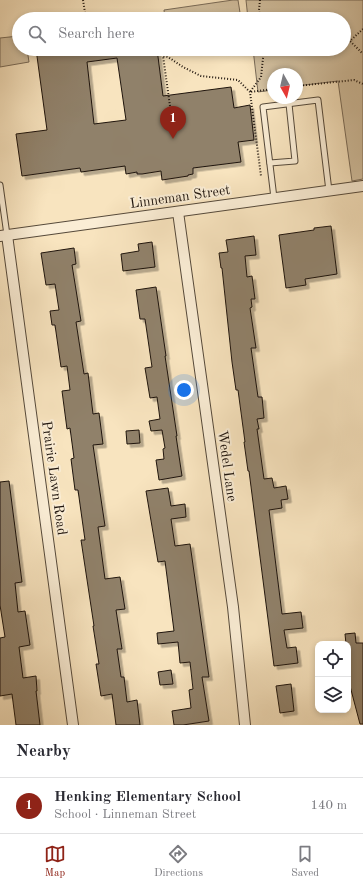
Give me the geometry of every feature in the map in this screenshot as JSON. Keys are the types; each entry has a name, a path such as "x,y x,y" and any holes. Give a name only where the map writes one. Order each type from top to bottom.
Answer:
{"street":[{"name":"Linneman Street","path":"4,236 363,186"},
{"name":"Wedel Lane","path":"178,212 232,607 245,725"},
{"name":"Prairie Lawn Road","path":"4,236 73,725"}],"lane":[{"path":"303,102 318,100 329,191"},
{"path":"270,163 294,161 289,104 263,107 274,199"},
{"path":"0,185 4,236"}],"path":[{"path":"83,0 85,12"},
{"path":"259,12 260,0"},
{"path":"351,40 363,29"},
{"path":"351,42 363,54"},
{"path":"170,106 163,56 168,57 201,76 238,80 250,92 261,176"},
{"path":"250,92 262,77 264,56"},
{"path":"303,85 354,80 363,84"},
{"path":"250,92 267,90"}],"shaded area":[{"path":"238,0 240,12 164,12 164,10"},
{"path":"246,0 363,0 363,179 352,181 338,81 303,85 303,68 267,68 267,91 258,92 254,56 351,56 351,12 247,12"},
{"path":"12,37 12,56 28,56 29,62 0,67 0,38"}],"building":[{"path":"37,56 158,56 163,96 231,87 234,108 250,105 254,140 238,142 241,162 193,168 193,174 188,176 162,180 161,171 142,174 137,174 137,172 126,174 125,166 81,172 80,168 22,176 16,134 47,130","holes":["117,58 126,120 94,124 87,62"]},
{"path":"331,226 337,274 305,279 306,285 286,288 279,235"},
{"path":"254,236 256,255 245,256 247,277 252,276 255,299 251,299 252,307 250,308 256,348 251,348 258,397 262,397 264,418 257,419 259,429 257,429 264,479 272,478 274,488 286,486 288,499 281,500 282,508 269,510 282,614 301,612 303,628 284,630 287,648 296,647 298,663 274,666 238,390 236,390 232,362 222,268 219,253 228,252 226,240"},
{"path":"152,242 155,267 123,271 121,254 139,251 138,244"},
{"path":"74,248 76,264 72,265 81,321 76,322 84,374 88,373 93,414 99,413 103,444 93,445 105,526 98,527 105,579 120,577 125,609 116,610 122,649 117,649 121,677 124,677 127,702 137,700 140,725 116,725 112,694 101,696 96,664 99,664 81,540 85,540 78,490 75,490 71,459 74,458 70,428 67,429 62,391 70,390 67,366 61,367 55,325 52,325 50,311 59,310 55,284 46,285 41,253"},
{"path":"156,287 182,476 159,480 156,460 164,459 163,449 165,448 162,430 151,431 149,421 160,419 157,397 150,398 145,368 152,367 145,319 140,319 136,290"},
{"path":"139,430 140,443 127,444 126,431"},
{"path":"9,481 22,582 15,583 18,612 25,611 30,645 19,647 23,678 36,676 36,691 40,725 16,725 12,694 0,696 0,638 5,637 0,605 0,482"},
{"path":"168,488 171,506 185,504 186,517 171,519 175,546 190,544 209,677 202,677 209,721 183,725 174,725 172,711 191,708 189,690 193,689 190,662 180,663 178,642 158,644 157,633 174,631 165,561 158,562 146,491"},
{"path":"355,633 356,643 363,643 363,724 360,724 351,690 351,641 346,641 345,634"},
{"path":"171,670 173,684 160,685 158,672"},
{"path":"291,684 294,711 280,713 276,686"}],"place":[{"name":"Henking Elementary School","path":"173,139"}]}
